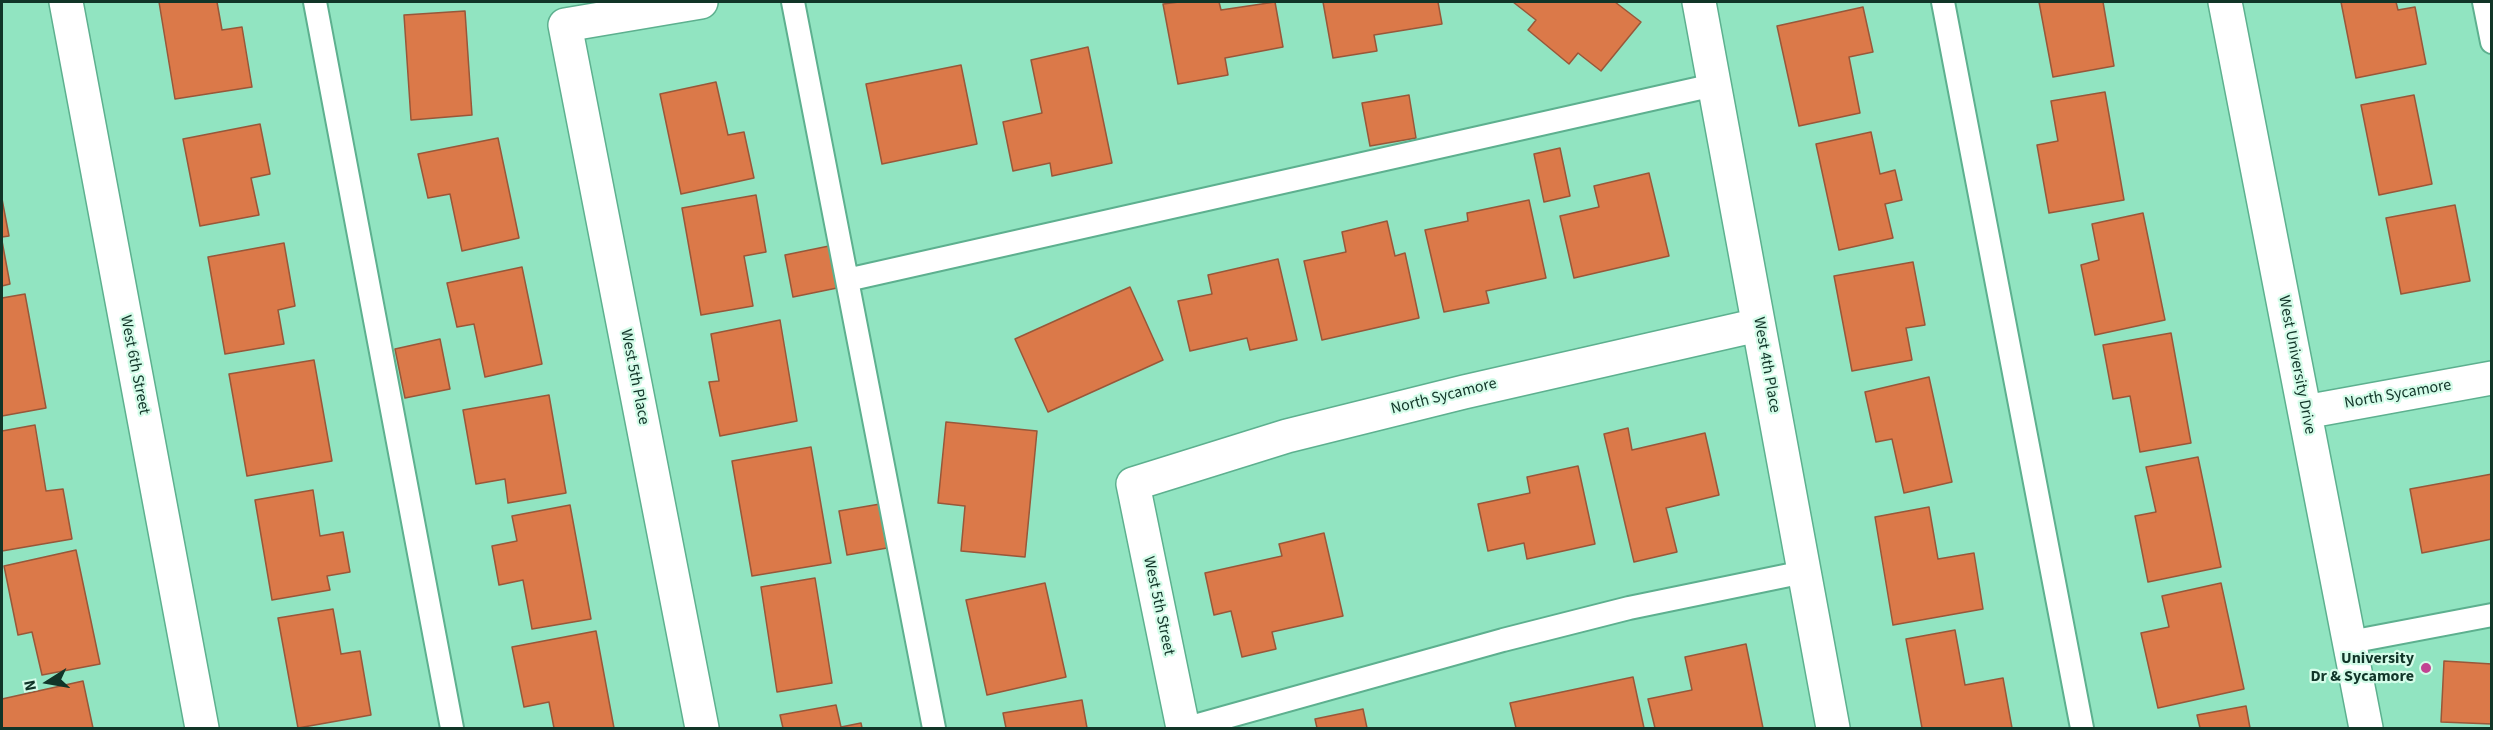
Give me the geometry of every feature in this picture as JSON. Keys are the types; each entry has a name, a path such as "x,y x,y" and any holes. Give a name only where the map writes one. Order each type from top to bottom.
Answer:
{"street":[{"name":"West 6th Street","path":"66,2 202,729"},
{"name":"West 5th Place","path":"701,2 565,25 702,729"},
{"name":"West 4th Place","path":"1699,2 1833,729"},
{"name":"West University Drive","path":"2225,2 2366,729"},
{"name":"North Sycamore","path":"1133,484 1287,435 1758,324"},
{"name":"North Sycamore","path":"2305,412 2492,378"},
{"name":"West 5th Street","path":"1133,484 1185,729"}],"lane":[{"path":"315,2 452,729"},
{"path":"793,2 934,729"},
{"path":"1943,2 2082,729"},
{"path":"2484,2 2492,42"},
{"path":"847,280 1714,85"},
{"path":"1185,729 1503,640 1629,608 1804,572"},
{"path":"2350,642 2492,615"}],"building":[{"path":"159,2 217,2 222,30 242,27 252,87 175,99"},
{"path":"1219,2 1221,10 1275,2 1283,47 1225,58 1228,75 1178,84 1163,4"},
{"path":"1323,2 1438,2 1442,24 1374,35 1377,51 1333,58"},
{"path":"1513,2 1615,2 1641,22 1601,71 1578,53 1569,64 1528,30 1536,20"},
{"path":"2039,2 2103,2 2114,66 2053,77"},
{"path":"2341,2 2396,2 2398,10 2415,7 2426,64 2356,78"},
{"path":"1863,7 1873,52 1849,57 1860,113 1799,126 1777,26"},
{"path":"465,11 472,115 411,120 404,15"},
{"path":"1088,47 1112,163 1052,176 1050,163 1013,171 1003,122 1042,113 1031,60"},
{"path":"961,65 977,144 882,164 866,84"},
{"path":"716,82 728,135 744,132 754,178 681,194 660,94"},
{"path":"2105,92 2124,200 2049,213 2037,145 2058,141 2051,101"},
{"path":"1409,95 1416,138 1370,146 1362,103"},
{"path":"2414,95 2432,184 2379,195 2361,105"},
{"path":"260,124 270,174 251,178 259,215 200,226 183,139"},
{"path":"1871,132 1880,174 1895,170 1902,200 1885,204 1893,238 1839,250 1816,144"},
{"path":"498,138 519,238 462,251 450,194 428,198 418,154"},
{"path":"1560,148 1570,196 1544,202 1534,154"},
{"path":"1649,173 1669,256 1574,278 1560,216 1599,207 1594,186"},
{"path":"756,195 766,252 744,256 753,306 701,315 682,208"},
{"path":"2,199 9,236 2,237"},
{"path":"1529,200 1546,278 1486,291 1489,303 1444,312 1425,230 1468,221 1467,213"},
{"path":"2455,205 2470,281 2401,294 2386,218"},
{"path":"2143,213 2165,320 2095,335 2081,265 2099,260 2092,224"},
{"path":"1387,221 1395,256 1405,253 1419,318 1322,340 1304,261 1346,252 1342,232"},
{"path":"2,241 10,284 2,286"},
{"path":"284,243 295,306 278,310 284,344 225,354 208,257"},
{"path":"829,246 837,288 793,297 785,255"},
{"path":"1278,259 1297,340 1250,350 1247,338 1190,351 1178,301 1212,294 1208,275"},
{"path":"1913,262 1925,325 1906,328 1912,360 1852,371 1834,276"},
{"path":"522,267 542,364 485,377 474,324 457,327 447,283"},
{"path":"1130,287 1163,360 1048,412 1015,339"},
{"path":"25,294 46,408 2,416 2,298"},
{"path":"780,320 797,421 720,436 709,382 719,381 711,334"},
{"path":"2171,333 2191,443 2140,452 2130,396 2113,399 2103,345"},
{"path":"440,339 450,389 405,398 395,349"},
{"path":"314,360 332,461 247,476 229,374"},
{"path":"1929,377 1952,482 1904,493 1892,439 1876,442 1865,392"},
{"path":"549,395 566,493 508,503 505,479 476,484 463,410"},
{"path":"946,422 1037,431 1025,557 961,551 965,506 938,503"},
{"path":"35,425 46,491 63,489 72,539 2,551 2,431"},
{"path":"1628,428 1632,450 1705,433 1719,495 1666,508 1677,552 1634,562 1604,434"},
{"path":"811,447 831,563 752,576 732,461"},
{"path":"2198,457 2221,567 2148,582 2135,516 2156,512 2146,467"},
{"path":"1578,466 1595,544 1527,559 1524,543 1488,551 1478,504 1530,493 1527,477"},
{"path":"2492,474 2492,539 2422,553 2410,489"},
{"path":"313,490 320,536 343,532 350,572 327,576 330,590 272,600 255,500"},
{"path":"880,504 887,548 847,555 839,511"},
{"path":"570,505 591,619 532,629 523,580 499,585 492,546 517,541 512,516"},
{"path":"1929,507 1938,559 1974,553 1983,609 1893,625 1875,517"},
{"path":"1324,533 1343,616 1272,632 1276,649 1242,657 1231,611 1214,615 1205,573 1282,556 1279,544"},
{"path":"76,550 100,664 42,675 32,632 18,635 4,566"},
{"path":"815,578 832,683 777,692 761,587"},
{"path":"1045,583 1066,677 987,695 966,600"},
{"path":"2221,583 2244,689 2158,708 2141,633 2169,627 2162,596"},
{"path":"333,609 341,654 360,651 371,715 298,728 278,618"},
{"path":"1955,630 1965,685 2003,678 2012,728 1922,728 1906,639"},
{"path":"596,631 614,728 554,728 549,702 524,707 512,647"},
{"path":"1746,644 1763,728 1655,728 1648,699 1692,690 1685,657"},
{"path":"2444,661 2492,664 2492,724 2441,722"},
{"path":"1633,677 1644,728 1516,728 1510,703"},
{"path":"83,681 93,728 2,728 2,699"},
{"path":"1082,700 1087,728 1006,728 1003,713"},
{"path":"836,705 841,727 861,723 862,728 783,728 780,715"},
{"path":"2246,706 2250,728 2200,728 2197,715"},
{"path":"1363,709 1367,728 1317,728 1315,719"}],"place":[{"name":"University Dr & Sycamore","path":"2426,668"}]}
